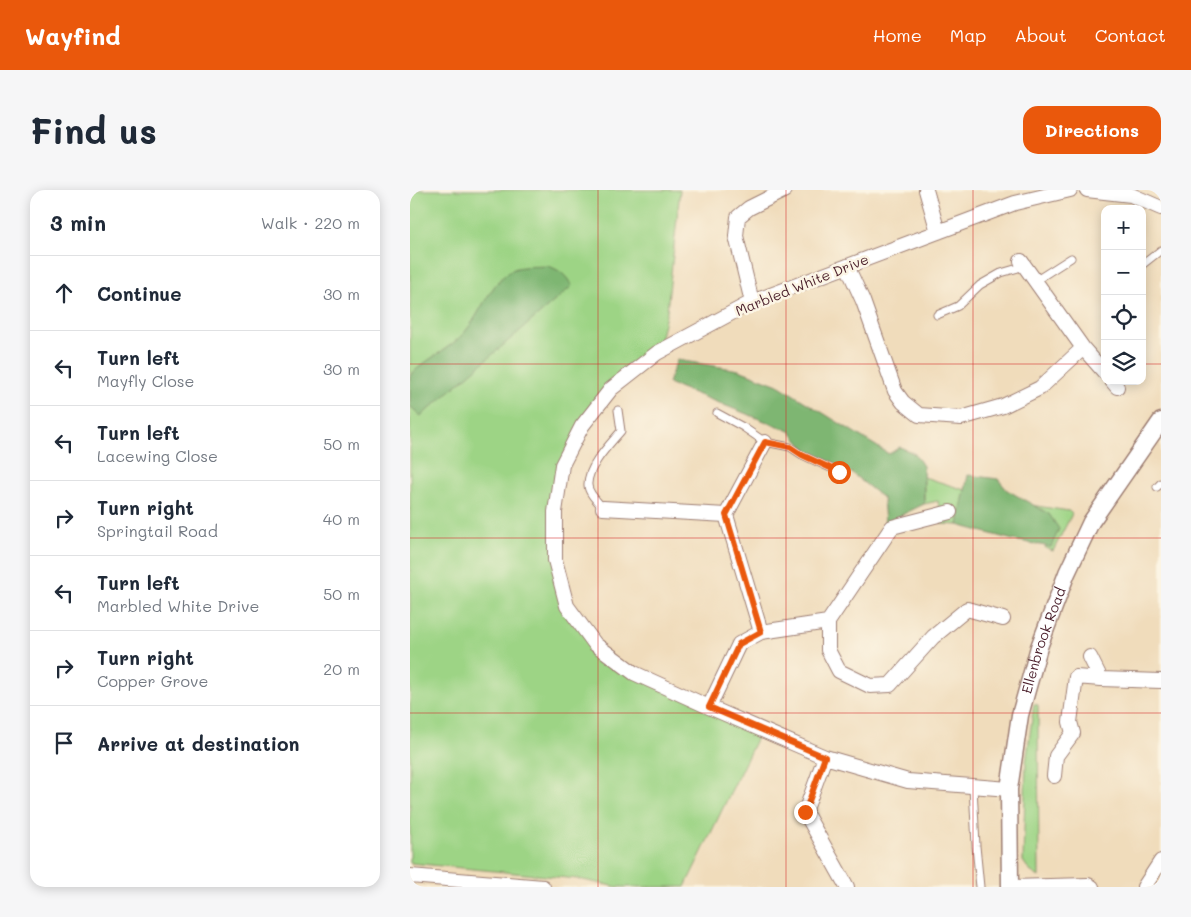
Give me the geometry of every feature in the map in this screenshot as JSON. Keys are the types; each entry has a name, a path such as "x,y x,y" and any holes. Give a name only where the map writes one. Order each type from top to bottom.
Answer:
{"street":[{"path":"752,302 736,236 738,216 749,208 785,190"},
{"path":"926,190 938,232"},
{"name":"Marbled White Drive","path":"1009,790 908,781 825,757 634,673 595,644 567,606 555,560 555,512 562,465 582,426 612,389 657,353 752,302 1015,203 1070,190"},
{"path":"1087,190 1132,193 1161,208"},
{"path":"1023,264 1083,348 1101,368"},
{"path":"847,266 895,391 902,402 919,415 961,418 1003,406 1040,388 1083,348"},
{"name":"Ellenbrook Road","path":"1011,887 1009,790 1020,715 1039,647 1067,573 1091,522 1161,421"},
{"path":"761,632 726,515 765,442"},
{"path":"603,508 726,515"},
{"path":"950,512 892,527 828,622 828,650 839,671 870,686 890,685 933,637 967,609 1003,619"},
{"path":"709,707 739,644 761,632 828,622"},
{"path":"1090,657 1101,680"},
{"path":"1054,776 1056,756 1073,733 1070,722 1076,677 1101,680 1161,681"},
{"path":"825,757 805,812 847,887"},
{"path":"1144,887 1161,861"},
{"path":"410,876 543,887"},
{"path":"1011,887 1088,885 1092,887"}],"lane":[{"path":"1146,262 1161,250"},
{"path":"1035,281 1071,258"},
{"path":"937,315 958,306 980,285 1001,273 1023,264"},
{"path":"603,508 592,494 588,485 592,468 620,431 618,410"},
{"path":"717,413 765,442 790,447 802,455 839,472"},
{"path":"973,787 980,887"}],"green space":[{"path":"410,190 680,190 667,311 657,353 611,389 562,465 555,512 567,606 595,644 634,673 761,729 685,887 618,887 578,879 410,863"},
{"path":"548,266 562,273 572,286 421,416 410,406 410,376 415,370 451,345 464,333 490,292 502,277 518,268"},
{"path":"677,360 739,370 778,385 889,454 900,447 915,454 923,466 924,504 885,523 883,498 844,467 826,462 804,448 790,431 668,383"},
{"path":"968,475 998,479 1007,490 1049,514 1059,529 1051,547 1013,540 958,525"},
{"path":"924,477 965,490 958,525 941,524 938,501 924,504"},
{"path":"1030,505 1069,511 1072,514 1053,551 1045,548 1050,537"},
{"path":"1034,704 1038,705 1039,877 1030,871 1023,861 1026,763"}],"route":[{"path":"805,812 825,757 709,707 739,644 761,632 726,515 765,442 790,447 802,455 839,472"}]}
